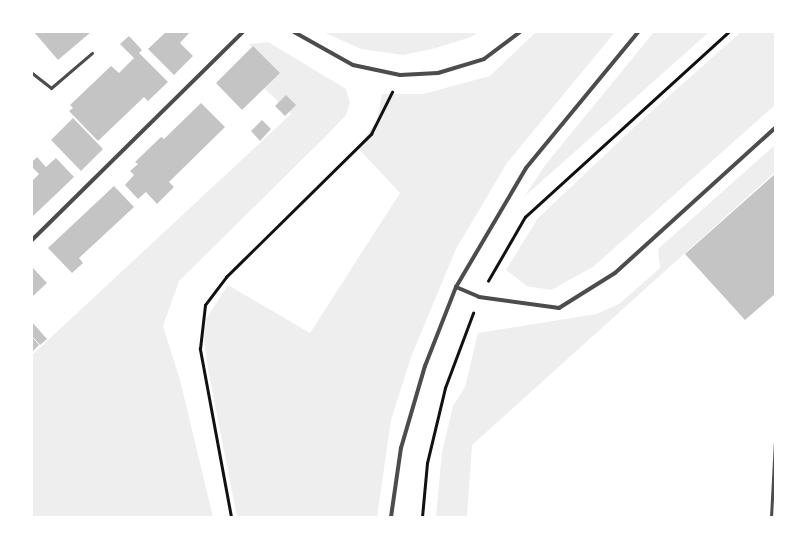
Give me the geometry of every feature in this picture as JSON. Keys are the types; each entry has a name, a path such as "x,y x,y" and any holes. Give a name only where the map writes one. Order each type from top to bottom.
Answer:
{"street":[{"path":"32,240 243,32"},
{"path":"294,32 353,65 400,75 438,73 484,59 520,32"},
{"path":"390,517 401,448 425,366 456,287 526,168 638,32"},
{"path":"456,287 479,297 560,308 615,273 775,128"}],"lane":[{"path":"32,73 51,88 92,53"},
{"path":"771,517 775,441"}],"path":[{"path":"422,517 427,463 445,388 479,297 525,217 728,32"},
{"path":"231,517 200,349 205,305 226,277 371,134 400,75"}],"shaded area":[{"path":"323,32 479,32 471,37 436,48 403,55 361,49"},
{"path":"536,32 615,32 507,163 456,249 411,357 391,420 377,517 237,517 208,369 204,340 206,319 228,285 310,333 400,193 358,148 377,120 382,94 423,94 490,76"},
{"path":"654,32 709,32 524,197 546,164"},
{"path":"741,32 775,32 775,105 593,267 551,290 527,286 506,270 538,218 643,119"},
{"path":"268,42 346,89 350,103 346,115 326,136 179,281 163,326 180,380 213,517 32,517 32,355 291,114 260,84 274,69 249,44"},
{"path":"775,145 775,172 472,445 467,517 436,517 442,452 453,406 465,387 478,333 596,314 619,304 660,268 658,249"}],"building":[{"path":"34,32 91,32 58,60"},
{"path":"166,32 190,32 180,43 193,56 174,75 148,49"},
{"path":"129,36 142,50 139,53 168,82 148,101 144,97 98,141 69,111 73,108 70,105 111,66 119,73 134,58 120,44"},
{"path":"253,46 280,73 242,110 216,83"},
{"path":"286,95 296,105 285,116 275,106"},
{"path":"201,103 225,127 169,182 174,187 157,204 146,192 138,199 125,185 134,175 130,171 138,164 135,162 161,137 164,139"},
{"path":"73,118 103,149 81,171 51,140"},
{"path":"262,120 271,129 260,141 251,131"},
{"path":"37,157 46,167 56,158 74,177 32,217 32,181 39,174 32,167 32,162"},
{"path":"775,174 775,294 745,320 685,254"},
{"path":"114,186 134,207 79,258 83,263 72,273 48,248"},
{"path":"32,267 47,283 32,297"},
{"path":"32,322 47,339 40,345 32,336"},
{"path":"32,337 39,345 32,352"}]}
